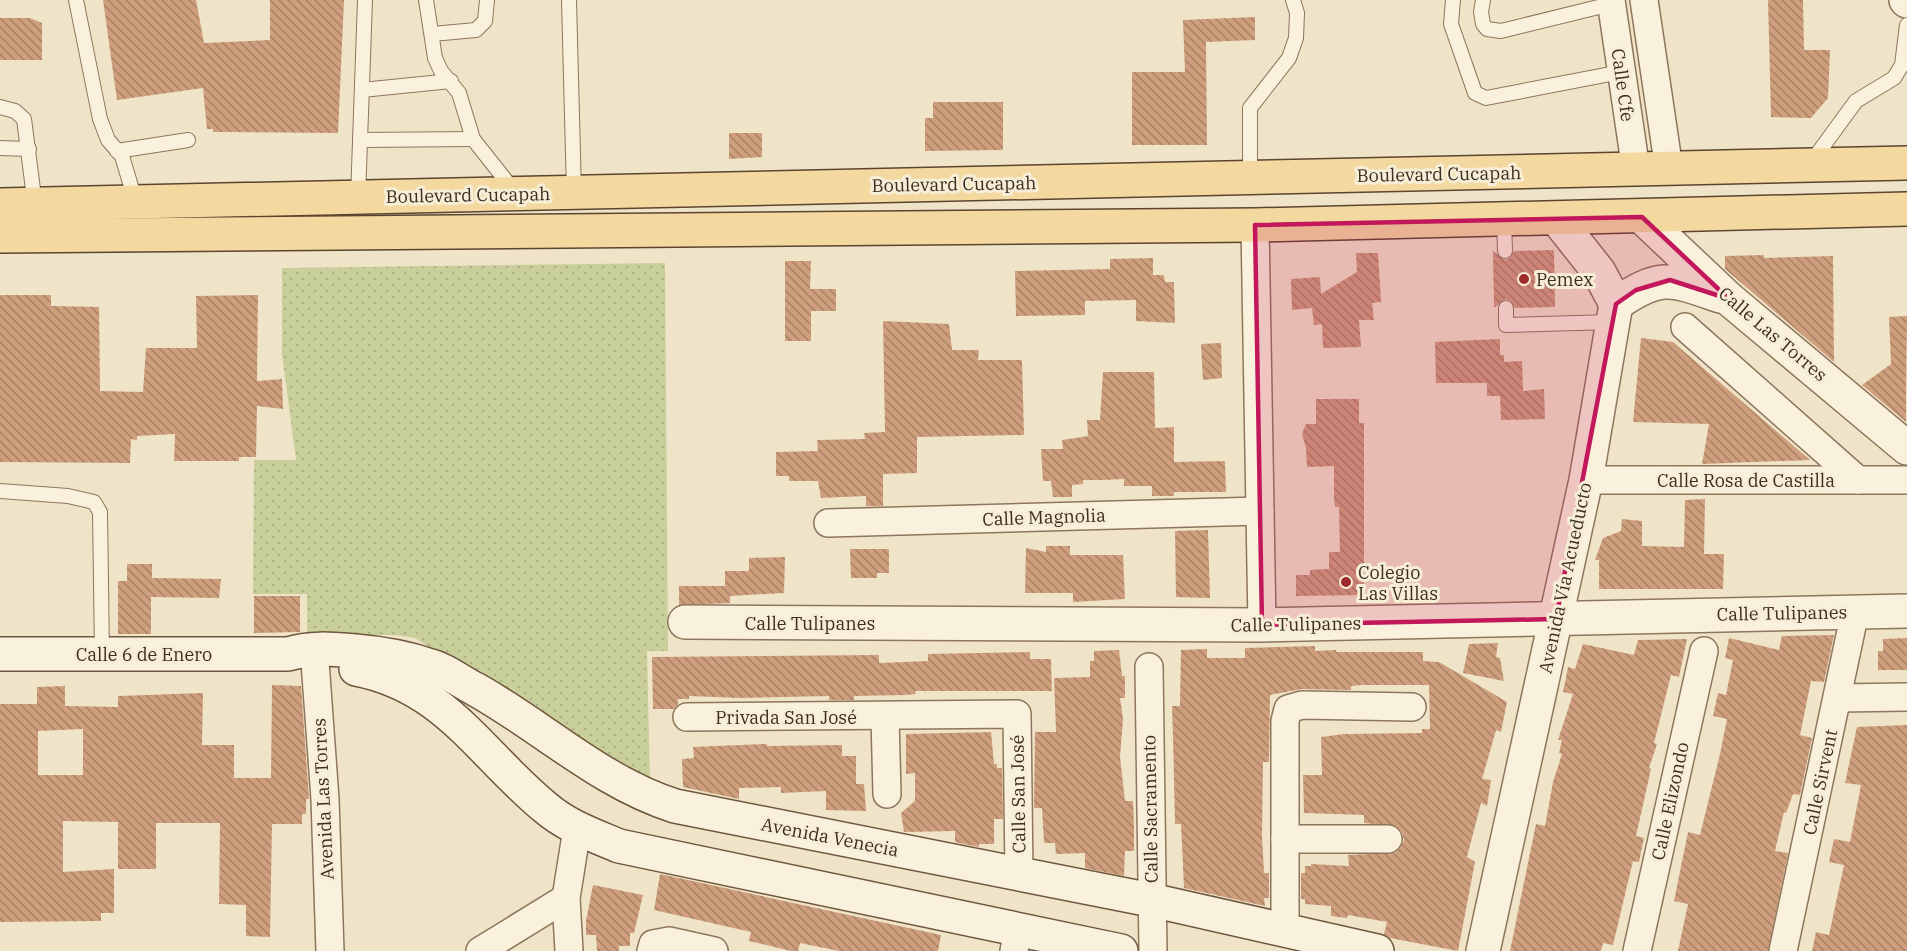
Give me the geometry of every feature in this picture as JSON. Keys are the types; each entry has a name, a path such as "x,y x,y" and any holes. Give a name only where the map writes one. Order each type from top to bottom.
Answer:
{"main road":[{"name":"Boulevard Cucapah","path":"0,204 136,203 1907,163"},
{"name":"Boulevard Cucapah","path":"0,236 1255,225 1504,236 1557,219 1907,209"}],"street":[{"name":"Calle Cfe","path":"1644,0 1669,170"},
{"name":"Calle Cfe","path":"1611,2 1636,170"},
{"path":"1627,110 1660,105"},
{"name":"Calle Las Torres","path":"1642,217 1730,299 1907,448"},
{"path":"1557,219 1599,272 1615,313 1636,290 1654,282 1670,280 1730,299"},
{"path":"1255,225 1262,625"},
{"name":"Avenida Vía Acueducto","path":"1483,951 1586,480 1615,313"},
{"path":"1685,327 1858,480"},
{"name":"Calle Rosa de Castilla","path":"1586,480 1907,480"},
{"name":"Calle Magnolia","path":"828,523 1260,511"},
{"name":"Calle Tulipanes","path":"685,622 1262,625 1907,611"},
{"name":"Calle Sirvent","path":"1783,951 1855,612"},
{"name":"Calle Elizondo","path":"1637,951 1704,651"},
{"name":"Avenida Venecia","path":"306,654 365,652 433,666 523,718 581,760 622,784 646,797 675,806 1151,900 1377,951"},
{"name":"Calle 6 de Enero","path":"0,654 306,654"},
{"path":"306,654 381,674 413,689 463,725 497,762 547,809 577,829 618,846 1016,940 1121,951"},
{"name":"Avenida Las Torres","path":"306,654 325,800 330,951"},
{"name":"Calle Sacramento","path":"1149,667 1152,951"},
{"path":"1838,698 1907,697"},
{"path":"1285,929 1285,721 1288,709 1302,705 1412,707"},
{"name":"Privada San José","path":"687,717 1017,714"},
{"name":"Calle San José","path":"1017,714 1019,875"},
{"path":"885,717 887,794"},
{"path":"497,762 501,736 506,728 523,718"},
{"path":"569,951 566,898 577,829"},
{"path":"1285,839 1388,839"},
{"path":"480,951 566,898"},
{"path":"651,951 653,944 669,941 714,951"}],"lane":[{"path":"76,0 100,119 108,140 117,151 128,172 136,203"},
{"path":"358,198 365,0"},
{"path":"426,0 438,64 459,93 473,139 516,193"},
{"path":"432,34 476,30 485,21 487,0"},
{"path":"568,0 574,193"},
{"path":"1250,177 1250,108 1289,58 1296,38 1297,13 1293,0"},
{"path":"1453,0 1451,24 1475,93 1486,98 1622,72"},
{"path":"1483,0 1481,12 1483,24 1488,28 1501,31 1611,2"},
{"path":"1809,165 1856,101 1894,78 1902,65 1907,25"},
{"path":"362,90 451,81"},
{"path":"0,107 15,111 24,119 35,205"},
{"path":"360,140 473,139"},
{"path":"117,151 188,140"},
{"path":"0,148 29,149"},
{"path":"1506,308 1506,325 1615,313"},
{"path":"0,491 68,496 94,502 100,512 102,654"}],"highlighted area":[{"path":"1642,217 1729,299 1670,280 1636,290 1616,304 1556,619 1262,625 1255,225"}],"green space":[{"path":"665,263 668,651 647,651 650,782 628,773 415,638 395,635 307,635 307,594 253,594 254,460 296,460 282,354 282,268"}],"building":[{"path":"103,0 196,0 204,43 270,40 270,0 344,0 338,133 213,132 213,129 207,129 203,88 117,100"},
{"path":"1768,0 1803,0 1804,50 1830,50 1828,98 1811,118 1771,117"},
{"path":"1255,17 1255,40 1206,42 1207,145 1132,145 1132,72 1185,72 1183,20"},
{"path":"0,18 30,18 42,23 42,60 0,60"},
{"path":"933,102 1003,102 1003,150 925,151 925,118 933,118"},
{"path":"729,133 762,133 762,157 729,159"},
{"name":"Pemex","path":"1554,250 1555,307 1515,308 1511,301 1505,299 1494,308 1493,251 1505,260 1510,258 1514,251"},
{"path":"1356,253 1378,253 1381,302 1372,303 1374,320 1359,320 1361,347 1323,348 1322,324 1314,325 1312,308 1292,310 1291,279 1320,277 1321,294 1357,272"},
{"path":"1764,255 1764,258 1833,256 1834,362 1725,269 1725,256"},
{"path":"1153,258 1153,275 1164,275 1165,282 1174,282 1175,323 1136,321 1136,300 1085,301 1085,315 1016,316 1015,271 1110,269 1110,259"},
{"path":"785,261 811,261 810,289 836,289 836,311 811,311 811,341 785,341"},
{"path":"0,295 51,295 51,306 99,307 100,391 143,392 146,348 197,348 196,296 258,295 257,381 282,379 283,409 257,406 256,457 239,457 239,461 174,461 175,434 137,436 137,440 131,439 130,463 0,462"},
{"path":"1907,316 1906,422 1862,385 1891,364 1889,317"},
{"path":"883,321 949,324 952,350 979,350 978,360 1022,360 1024,435 917,437 917,473 883,474 883,506 866,506 866,496 821,498 818,481 789,481 789,476 776,476 776,452 818,451 817,440 865,439 864,433 885,432"},
{"path":"1641,338 1673,342 1810,460 1702,464 1709,424 1633,422"},
{"path":"1500,339 1500,355 1504,355 1504,362 1522,361 1523,391 1544,389 1545,419 1501,420 1500,396 1487,396 1487,383 1436,383 1435,342"},
{"path":"1221,343 1222,378 1203,380 1201,344"},
{"path":"1103,372 1154,372 1155,428 1174,427 1174,462 1225,461 1226,492 1174,492 1174,496 1152,496 1152,486 1124,486 1124,479 1083,480 1083,484 1072,485 1072,497 1053,497 1051,481 1043,481 1041,449 1063,449 1062,440 1088,436 1087,420 1100,420"},
{"path":"1316,399 1359,399 1359,423 1364,423 1364,595 1296,596 1296,575 1310,575 1310,570 1329,569 1329,552 1340,552 1339,507 1335,507 1334,499 1334,466 1307,467 1306,448 1302,434 1306,424 1316,424"},
{"path":"1705,499 1704,554 1724,554 1723,589 1599,589 1599,560 1595,560 1603,538 1621,531 1622,519 1642,521 1642,546 1684,547 1685,500"},
{"path":"1208,530 1210,598 1176,597 1175,531"},
{"path":"1046,546 1070,546 1070,555 1123,555 1125,599 1073,602 1073,593 1025,593 1026,548 1046,552"},
{"path":"850,549 889,549 889,573 877,573 877,578 851,578"},
{"path":"785,557 784,593 730,596 730,603 679,605 679,586 725,586 725,571 749,571 749,558"},
{"path":"127,564 152,564 152,578 221,579 219,598 151,597 151,634 118,634 118,581 127,581"},
{"path":"254,596 300,596 300,632 254,633"},
{"path":"1834,635 1824,682 1811,681 1800,735 1812,738 1800,795 1793,794 1786,813 1784,812 1775,851 1788,853 1768,951 1678,951 1688,904 1674,901 1688,832 1700,835 1720,754 1727,719 1713,716 1718,693 1726,695 1733,660 1725,658 1729,638 1779,650 1782,636"},
{"path":"1907,638 1907,670 1878,670 1878,651 1883,651 1883,639"},
{"path":"1687,639 1679,677 1671,675 1654,743 1657,744 1649,768 1651,769 1636,836 1644,838 1639,862 1633,861 1613,945 1603,943 1601,951 1510,951 1536,824 1545,826 1553,782 1562,754 1559,753 1562,740 1558,740 1573,694 1563,692 1568,667 1575,669 1583,644 1634,655 1638,640"},
{"path":"1498,643 1496,657 1500,658 1504,681 1463,673 1469,644"},
{"path":"1315,646 1315,651 1423,652 1423,661 1439,662 1507,702 1501,732 1496,730 1482,779 1491,780 1487,806 1481,803 1467,857 1475,862 1458,951 1390,938 1384,934 1387,922 1348,915 1347,918 1331,916 1331,906 1305,904 1305,899 1301,899 1301,873 1305,873 1305,866 1311,866 1311,864 1349,866 1348,855 1395,853 1404,840 1402,832 1396,826 1364,823 1364,815 1304,813 1303,775 1322,775 1321,737 1344,734 1422,733 1422,729 1430,729 1429,685 1362,685 1351,686 1351,690 1302,689 1270,695 1269,762 1263,762 1262,835 1264,873 1269,873 1269,898 1264,898 1265,906 1184,888 1181,824 1175,824 1172,706 1180,706 1181,650 1207,649 1207,658 1245,658 1245,648"},
{"path":"1119,650 1122,676 1125,676 1125,698 1120,698 1123,719 1120,757 1125,801 1133,801 1134,826 1134,851 1125,851 1124,876 1085,868 1085,853 1056,854 1055,843 1044,843 1042,808 1034,808 1035,732 1056,732 1054,678 1090,677 1090,661 1094,661 1094,651"},
{"path":"1030,652 1030,659 1051,659 1052,691 915,691 916,694 905,695 854,696 854,700 829,700 829,696 740,698 689,696 689,699 678,699 678,704 674,709 653,709 652,657 879,655 879,663 928,661 928,654"},
{"path":"272,685 301,686 309,799 306,799 306,814 302,814 302,824 272,824 270,937 246,936 246,905 219,904 220,823 156,823 156,869 118,869 118,822 63,821 63,872 114,869 114,913 101,913 101,921 0,922 0,704 37,704 37,687 65,686 65,706 118,707 118,696 203,693 202,745 234,745 234,778 271,778","holes":["83,729 83,775 38,775 38,731"]},
{"path":"1907,725 1907,951 1812,951 1816,932 1829,935 1844,865 1829,862 1834,839 1850,842 1861,785 1845,783 1857,727"},
{"path":"991,732 994,764 997,764 997,768 1002,768 1003,819 994,819 994,844 979,844 979,847 955,842 955,831 904,832 901,813 915,801 915,773 906,774 906,734"},
{"path":"767,744 767,746 842,745 842,756 856,756 856,784 864,784 866,811 826,810 826,791 781,793 781,787 739,788 739,799 683,787 682,759 694,758 693,747"},
{"path":"660,874 941,935 938,951 839,951 800,943 798,951 791,951 749,941 751,932 654,910"},
{"path":"593,885 643,895 634,933 630,933 630,946 619,946 619,951 597,951 596,935 586,935 586,921"}],"place":[{"name":"Pemex","path":"1524,279"},
{"name":"Colegio Las Villas","path":"1346,582"}]}
